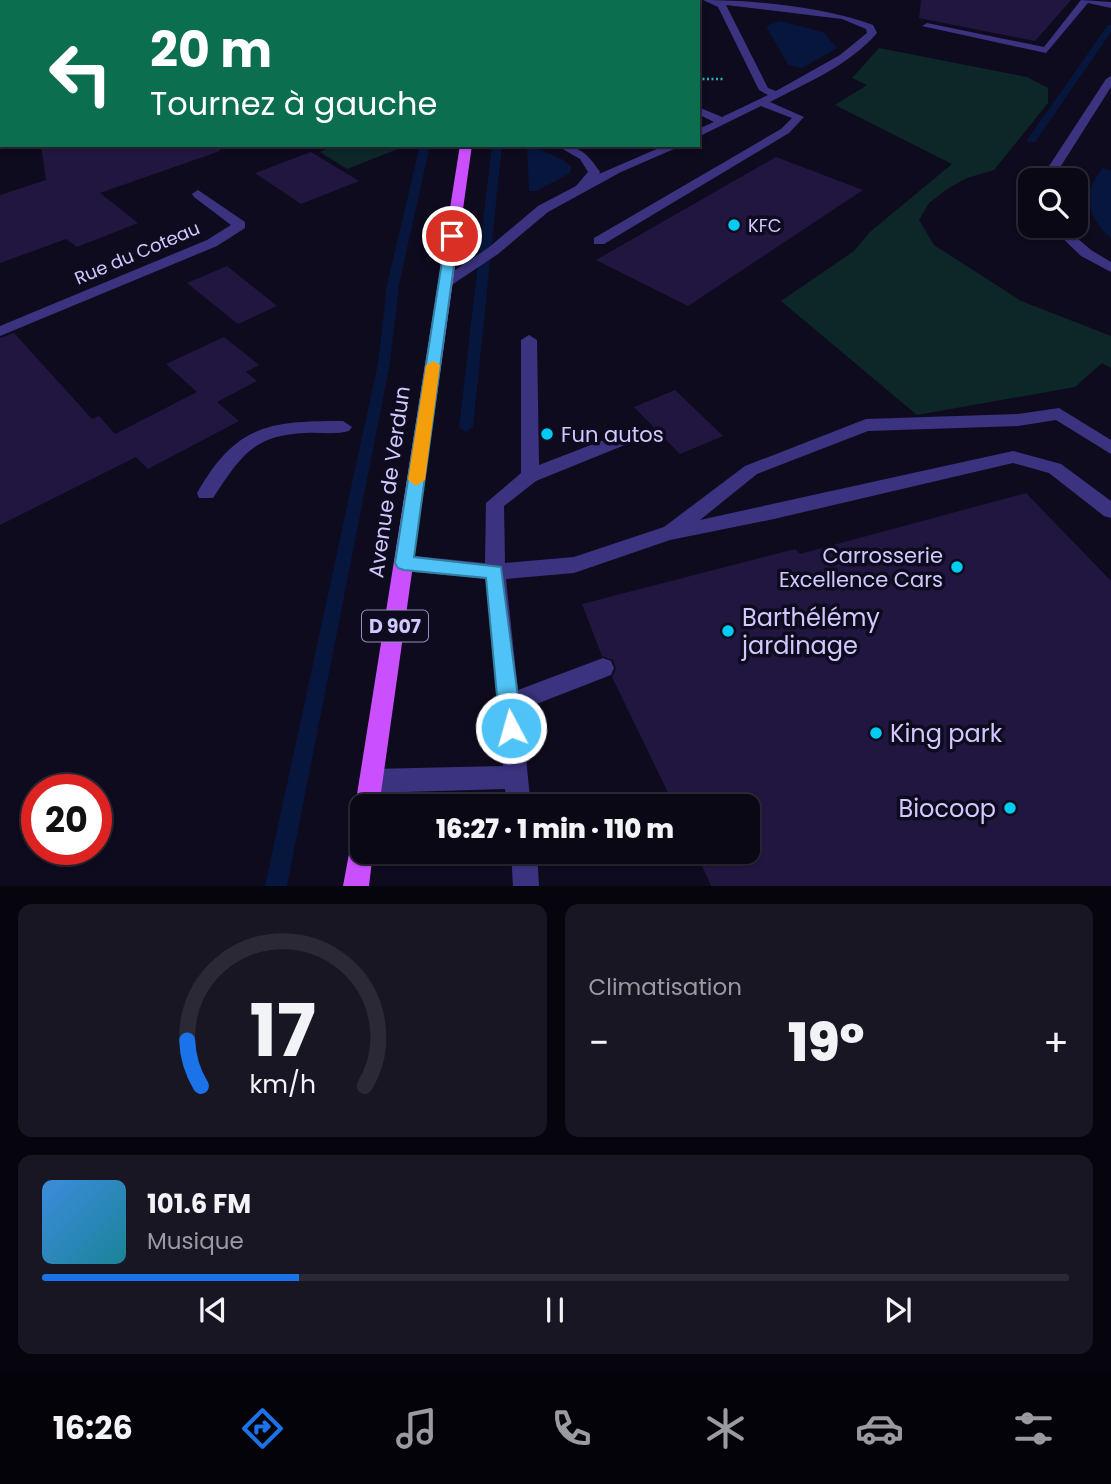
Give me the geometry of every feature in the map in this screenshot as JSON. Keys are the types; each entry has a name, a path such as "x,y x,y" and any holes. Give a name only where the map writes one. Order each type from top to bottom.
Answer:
{"main road":[{"name":"Avenue de Verdun","path":"369,794 466,147"},
{"path":"356,886 359,864"}],"street":[{"path":"700,133 832,64 869,40 872,33 870,27 844,17 707,0"},
{"path":"1040,61 1086,0 1111,5"},
{"path":"717,1 764,90 775,94"},
{"path":"927,26 1046,50"},
{"path":"1054,168 1111,79"},
{"path":"599,241 785,131 799,117 760,102"},
{"path":"700,111 721,121"},
{"path":"566,147 584,157 594,172 579,188"},
{"path":"445,284 493,251 543,209 617,169 672,147"},
{"name":"Rue du Coteau","path":"0,331 212,243 240,225 198,194"},
{"path":"1069,238 1086,253 1111,268"},
{"path":"529,340 530,476"},
{"path":"669,533 751,470 866,425 1018,420 1059,414 1111,448"},
{"path":"206,493 237,449 259,436 295,427 343,427"},
{"path":"518,794 495,572 495,503 530,476 641,432"},
{"path":"404,563 495,572 574,565 669,533 774,512 1013,457 1055,468 1111,511"},
{"path":"509,704 603,668"},
{"path":"371,782 516,777"},
{"path":"525,864 526,886"}],"path":[{"path":"700,79 732,79"}],"green space":[{"path":"879,48 1027,77 1048,88 1048,103 994,170 967,178 947,189 929,203 919,220 934,245 1021,301 1111,336 1111,368 1102,363 1075,387 917,415 781,301 854,251 870,232 952,164 835,105 867,85 852,78"},
{"path":"331,147 403,147 347,169 320,152"}],"water":[{"path":"780,21 823,32 837,48 802,68 788,65 766,26"},
{"path":"527,147 542,150 563,160 572,167 569,174 536,191 529,191"},
{"path":"1102,168 1111,170 1111,238 1094,218 1089,206 1091,187"}],"building":[{"path":"921,0 1071,0 1035,41 919,18"},
{"path":"41,147 220,147 220,151 100,193 138,223 77,247 66,239 0,263 0,195 46,180"},
{"path":"311,152 359,181 301,204 255,173"},
{"name":"KFC","path":"776,157 863,190 688,306 596,260"},
{"path":"227,266 277,306 238,324 187,283"},
{"path":"14,333 92,419 99,416 115,434 197,392 166,364 224,337 259,365 246,372 257,381 217,402 239,421 148,469 136,457 0,525 0,338"},
{"path":"675,390 723,436 680,454 634,407"},
{"path":"1026,493 1111,581 1111,886 711,886 701,864 760,864 760,794 669,794 612,677 616,669 613,660 602,656 582,604 795,549 800,554"}],"waterway":[{"path":"1032,140 1111,27"},
{"path":"276,886 384,363 393,285 425,147"},
{"path":"466,427 497,147"}],"slow traffic":[{"path":"416,480 433,365"}],"place":[{"name":"KFC","path":"734,225"},
{"name":"Fun autos","path":"547,434"},
{"name":"Carrosserie Excellence Cars","path":"957,567"},
{"name":"Barthélémy jardinage","path":"728,631"},
{"name":"King park","path":"876,733"},
{"name":"Biocoop","path":"1010,808"}],"route":[{"path":"452,236 404,563 495,572 511,728"}]}
